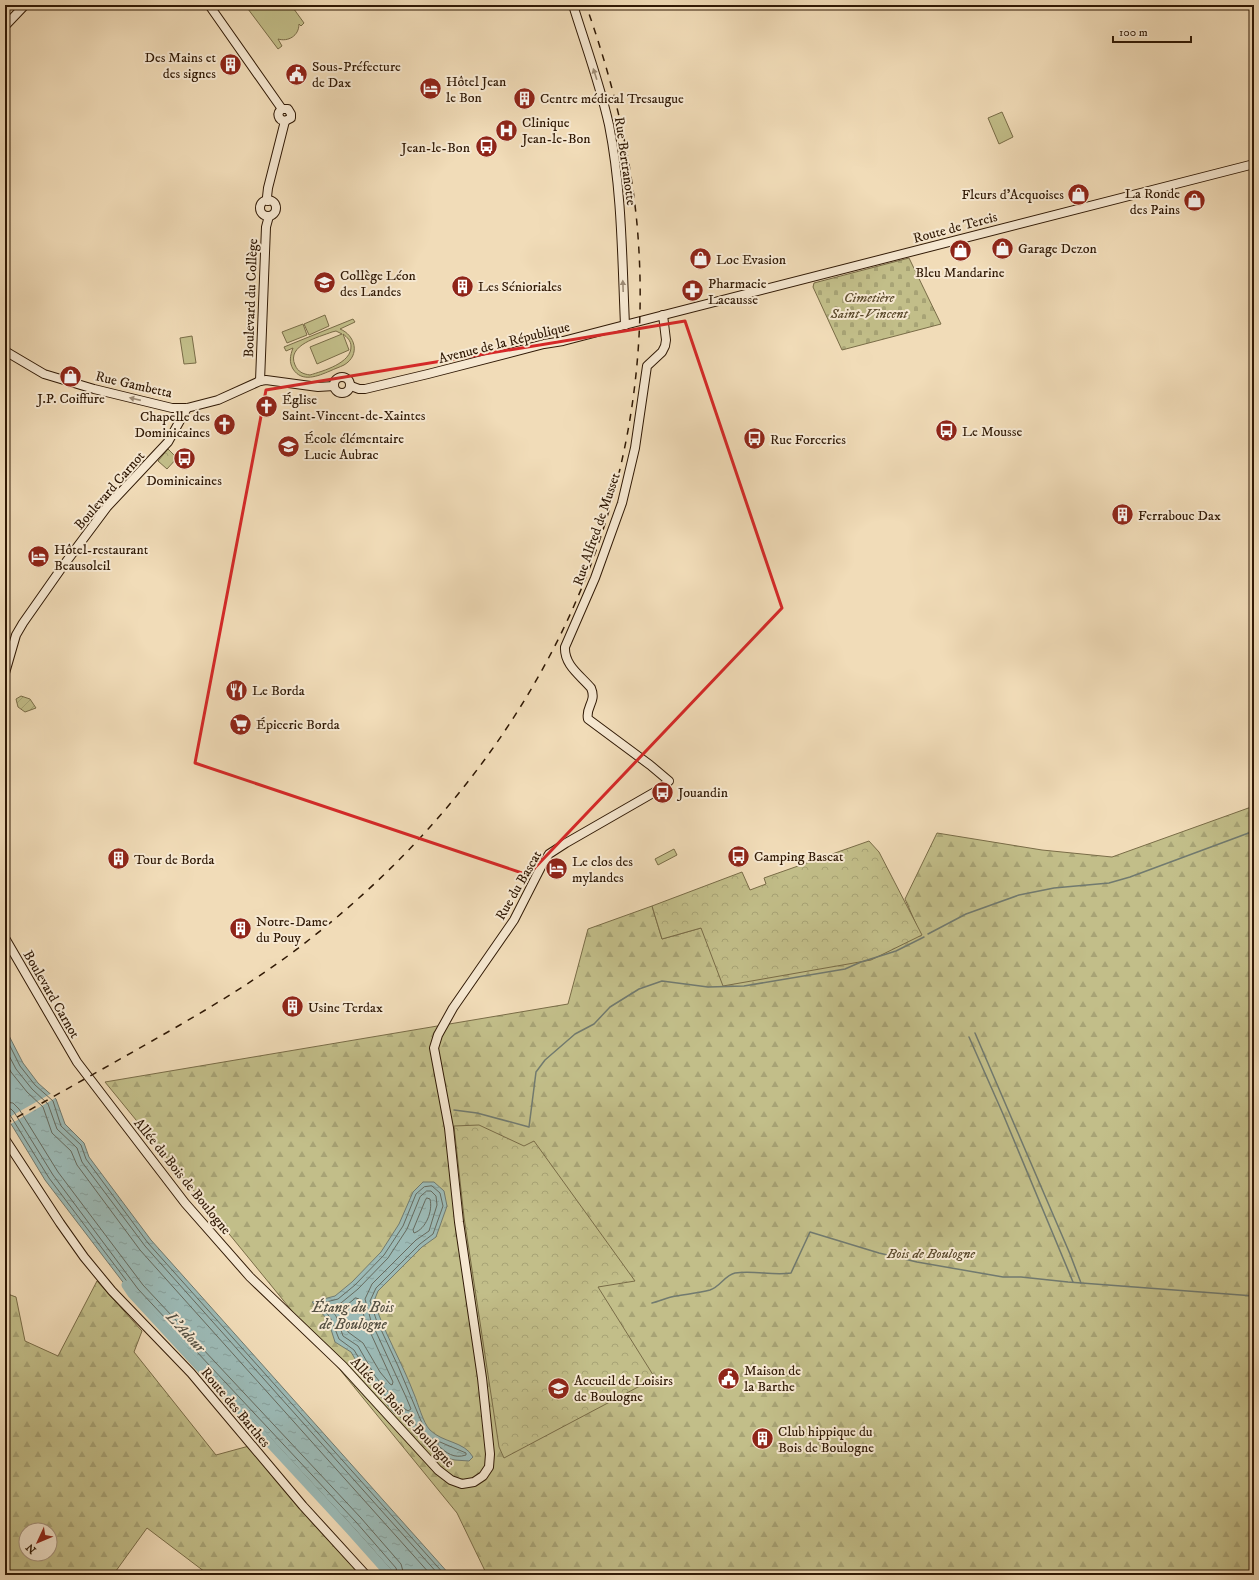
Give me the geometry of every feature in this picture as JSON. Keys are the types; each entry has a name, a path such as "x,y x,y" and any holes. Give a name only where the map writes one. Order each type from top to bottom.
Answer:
{"street":[{"path":"5,26 25,5"},
{"name":"Boulevard du Collège","path":"209,5 282,109 278,116 281,120 285,121 267,197 268,201 274,204 276,208 275,213 269,216 266,227 260,381"},
{"name":"Rue Bertranotte","path":"573,5 602,94 614,153 620,206 625,325"},
{"name":"Route de Tercis","path":"663,315 1254,164"},
{"name":"Avenue de la République","path":"351,386 359,389 395,382 530,347 663,315"},
{"name":"Rue Alfred de Musset","path":"663,315 666,340 665,346 662,352 647,366 635,448 622,503 595,578 564,647 564,656 567,662 594,693 593,702 587,713 588,719 669,781"},
{"name":"Rue Gambetta","path":"5,351 44,374 76,384 172,408 187,408 218,400 260,381"},
{"path":"343,377 348,379 351,386 348,391 341,394 335,390 334,386 335,380 343,377"},
{"path":"260,381 275,381 326,387 334,386"},
{"name":"Boulevard Carnot","path":"5,673 16,635 23,623 107,507 168,442 187,408"},
{"name":"Rue du Bascat","path":"434,1048 438,1035 453,1008 514,920 541,867 550,854 566,843 660,789 669,781"},
{"name":"Boulevard Carnot","path":"5,938 77,1062"},
{"name":"Allée du Bois de Boulogne","path":"77,1062 185,1203 250,1277 343,1366 438,1470 451,1480 462,1484 474,1482 483,1476 489,1467 490,1454 482,1378 459,1222 449,1128 434,1048"},
{"name":"Route des Barthes","path":"5,1138 60,1223 84,1257 112,1291 191,1373 303,1506 366,1575"}],"highlighted area":[{"path":"685,321 782,608 528,875 195,763 266,390"}],"green space":[{"path":"245,5 291,5 304,23 301,26 299,24 299,28 295,35 289,39 278,39 282,46 278,49"},
{"path":"1002,112 1013,137 999,144 988,118"},
{"name":"Cimetière Saint-Vincent","path":"909,258 941,324 842,350 813,287 814,283"},
{"path":"325,315 329,326 309,335 304,324"},
{"path":"353,319 355,322 340,329 352,340 354,346 353,356 344,365 320,375 305,377 297,373 293,369 290,361 293,348 286,351 284,347","holes":["336,331 342,334 310,347 317,364 349,350 343,334 348,339 351,346 350,352 342,362 329,369 310,375 299,371 293,358 299,347 312,339 332,332"]},
{"path":"303,324 307,335 287,343 282,332"},
{"path":"192,336 196,363 184,364 180,338"},
{"path":"168,449 177,458 167,469 158,461"},
{"path":"21,696 30,699 36,708 25,712 18,707 16,699"},
{"name":"Bois de Boulogne","path":"1254,806 1254,1575 487,1575 457,1513 105,1082 568,1004 588,929 652,906 662,939 701,928 916,924 905,899 937,833 1042,850 1112,857"},
{"path":"869,841 879,852 922,935 871,960 723,986 701,928 662,939 652,906 742,872 750,890 766,884 764,878"},
{"path":"674,849 677,855 658,865 655,859"},
{"path":"479,1125 524,1146 534,1141 635,1281 598,1287 655,1378 504,1458 499,1447 464,1217 454,1126"},
{"path":"97,1281 142,1331 134,1352 216,1455 249,1446 362,1575 206,1575 205,1572 147,1528 113,1575 5,1575 5,1293 16,1297 25,1341 58,1356"}],"water":[{"path":"5,1028 23,1063 38,1083 56,1099 65,1124 84,1143 89,1157 151,1240 450,1575 390,1575 132,1294 45,1180 5,1114"},
{"name":"Étang du Bois de Boulogne","path":"423,1182 434,1182 444,1191 447,1206 436,1237 422,1247 378,1291 374,1301 427,1427 435,1434 459,1445 469,1452 473,1457 469,1461 446,1458 403,1419 393,1412 368,1381 351,1352 335,1342 328,1320 312,1302 335,1296 352,1282 381,1252 399,1224 413,1192"}],"pier":[{"path":"52,1093 57,1097 9,1125 6,1119"}],"waterway":[{"path":"928,934 966,914 1019,895 1054,888 1109,883 1130,877 1254,831"},
{"path":"454,1110 477,1113 529,1127 536,1072 545,1060 575,1034 594,1024 610,1007 639,989 662,981 708,987 744,986 845,969 861,962 896,951 924,937"},
{"path":"975,1033 1081,1283"},
{"path":"969,1037 1003,1114 1073,1282"},
{"path":"652,1303 673,1297 710,1290 728,1276 735,1273 791,1273 810,1232 879,1253 917,1262 1003,1277 1021,1277 1254,1296"},
{"name":"L'Adour","path":"126,1285 132,1294 390,1575"}],"railway":[{"path":"5,1124 171,1030 247,984 301,946 381,877 452,801 513,718 564,628 602,534 627,434 639,331 637,224 630,168 604,59 586,5"}],"place":[{"name":"Des Mains et des signes","path":"231,65"},
{"name":"Sous-Préfecture de Dax","path":"297,74"},
{"name":"Hôtel Jean le Bon","path":"430,89"},
{"name":"Centre médical Tresaugue","path":"525,98"},
{"name":"Clinique Jean-le-Bon","path":"507,130"},
{"name":"Jean-le-Bon","path":"486,147"},
{"name":"Fleurs d'Acquoises","path":"1079,194"},
{"name":"La Ronde des Pains","path":"1195,201"},
{"name":"Garage Dezon","path":"1003,248"},
{"name":"Bleu Mandarine","path":"960,250"},
{"name":"Loc Evasion","path":"701,259"},
{"name":"Collège Léon des Landes","path":"324,283"},
{"name":"Les Sénioriales","path":"463,286"},
{"name":"Pharmacie Lacausse","path":"693,291"},
{"name":"J.P. Coiffure","path":"71,376"},
{"name":"Église Saint-Vincent-de-Xaintes","path":"266,407"},
{"name":"Chapelle des Dominicaines","path":"225,424"},
{"name":"Le Mousse","path":"946,431"},
{"name":"Rue Forceries","path":"755,439"},
{"name":"École élémentaire Lucie Aubrac","path":"288,446"},
{"name":"Dominicaines","path":"184,458"},
{"name":"Ferrabouc Dax","path":"1123,515"},
{"name":"Hôtel-restaurant Beausoleil","path":"39,557"},
{"name":"Le Borda","path":"236,690"},
{"name":"Épicerie Borda","path":"241,724"},
{"name":"Jouandin","path":"663,792"},
{"name":"Camping Bascat","path":"738,856"},
{"name":"Tour de Borda","path":"118,859"},
{"name":"Le clos des mylandes","path":"556,869"},
{"name":"Notre-Dame du Pouy","path":"240,929"},
{"name":"Usine Terdax","path":"292,1007"},
{"name":"Maison de la Barthe","path":"729,1378"},
{"name":"Accueil de Loisirs de Boulogne","path":"559,1388"},
{"name":"Club hippique du Bois de Boulogne","path":"763,1439"}]}
